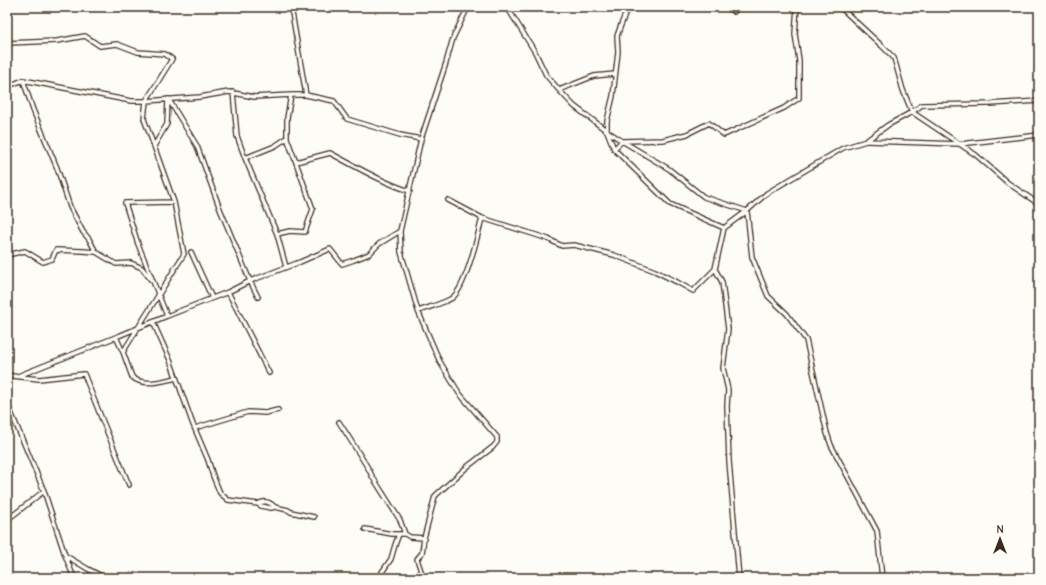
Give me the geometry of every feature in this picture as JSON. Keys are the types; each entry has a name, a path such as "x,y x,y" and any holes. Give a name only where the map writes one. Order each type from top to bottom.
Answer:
{"street":[{"path":"291,7 306,95"},
{"path":"419,578 421,570 417,559 422,553 424,538 435,496 497,442 497,437 459,393 440,362 418,311 401,252 400,231 421,139 453,38 468,7"},
{"path":"506,7 535,52 546,75 574,106 622,141 669,169 704,197 747,211"},
{"path":"628,7 617,36 618,52 616,74 607,121 607,131 614,149 670,204 724,228"},
{"path":"726,7 734,12 738,7"},
{"path":"614,149 622,141 663,140 687,134 709,123 724,135 784,108 799,98 799,60 795,34 797,7"},
{"path":"840,7 894,58 903,90 912,112 976,155 1008,183 1039,204"},
{"path":"7,43 57,41 85,36 100,46 116,44 138,52 165,54 172,59 146,101 144,119 174,202 184,254 123,352"},
{"path":"558,90 594,76 616,74"},
{"path":"7,86 23,80 131,101 200,97 229,92 254,97 306,95 334,101 347,119 400,135 421,139"},
{"path":"23,80 33,110 57,168 70,207 83,232 89,239 96,252"},
{"path":"233,92 237,136 277,234 286,267"},
{"path":"277,234 290,231 304,232 313,209 287,138 287,118 291,95"},
{"path":"154,146 167,124 168,99"},
{"path":"168,99 197,146 220,209 258,297"},
{"path":"866,141 888,125 922,105 988,104 1039,101"},
{"path":"448,200 482,218 548,239 562,246 574,245 614,255 655,271 677,282 692,292 715,269 724,228 747,211 767,193 843,148 866,141 960,144 1039,135"},
{"path":"245,158 275,146 287,138"},
{"path":"296,162 330,153 380,179 410,191"},
{"path":"167,316 138,244 125,203 174,202"},
{"path":"747,211 752,257 768,296 786,314 806,340 831,445 877,531 882,578"},
{"path":"418,311 451,298 456,294 465,276 473,254 482,218"},
{"path":"17,377 330,249 342,264 354,260 369,254 378,244 400,231"},
{"path":"7,255 25,251 43,262 52,259 56,250 96,252 116,264 131,263 142,268 154,283"},
{"path":"191,252 212,298"},
{"path":"715,269 722,282 728,329 723,368 728,390 727,406 729,461 738,578"},
{"path":"228,292 269,373"},
{"path":"154,322 170,360 220,493 228,500 258,504 260,506 271,508 275,507 314,517"},
{"path":"116,337 134,379 151,383 176,378"},
{"path":"7,374 17,377 39,379 84,374 102,422 129,485"},
{"path":"7,403 44,490 74,578"},
{"path":"195,428 248,412 265,413 278,410"},
{"path":"339,422 400,520 405,534"},
{"path":"7,520 44,490"},
{"path":"365,529 424,538"},
{"path":"379,578 391,559 399,534"},
{"path":"65,555 105,578"}]}
